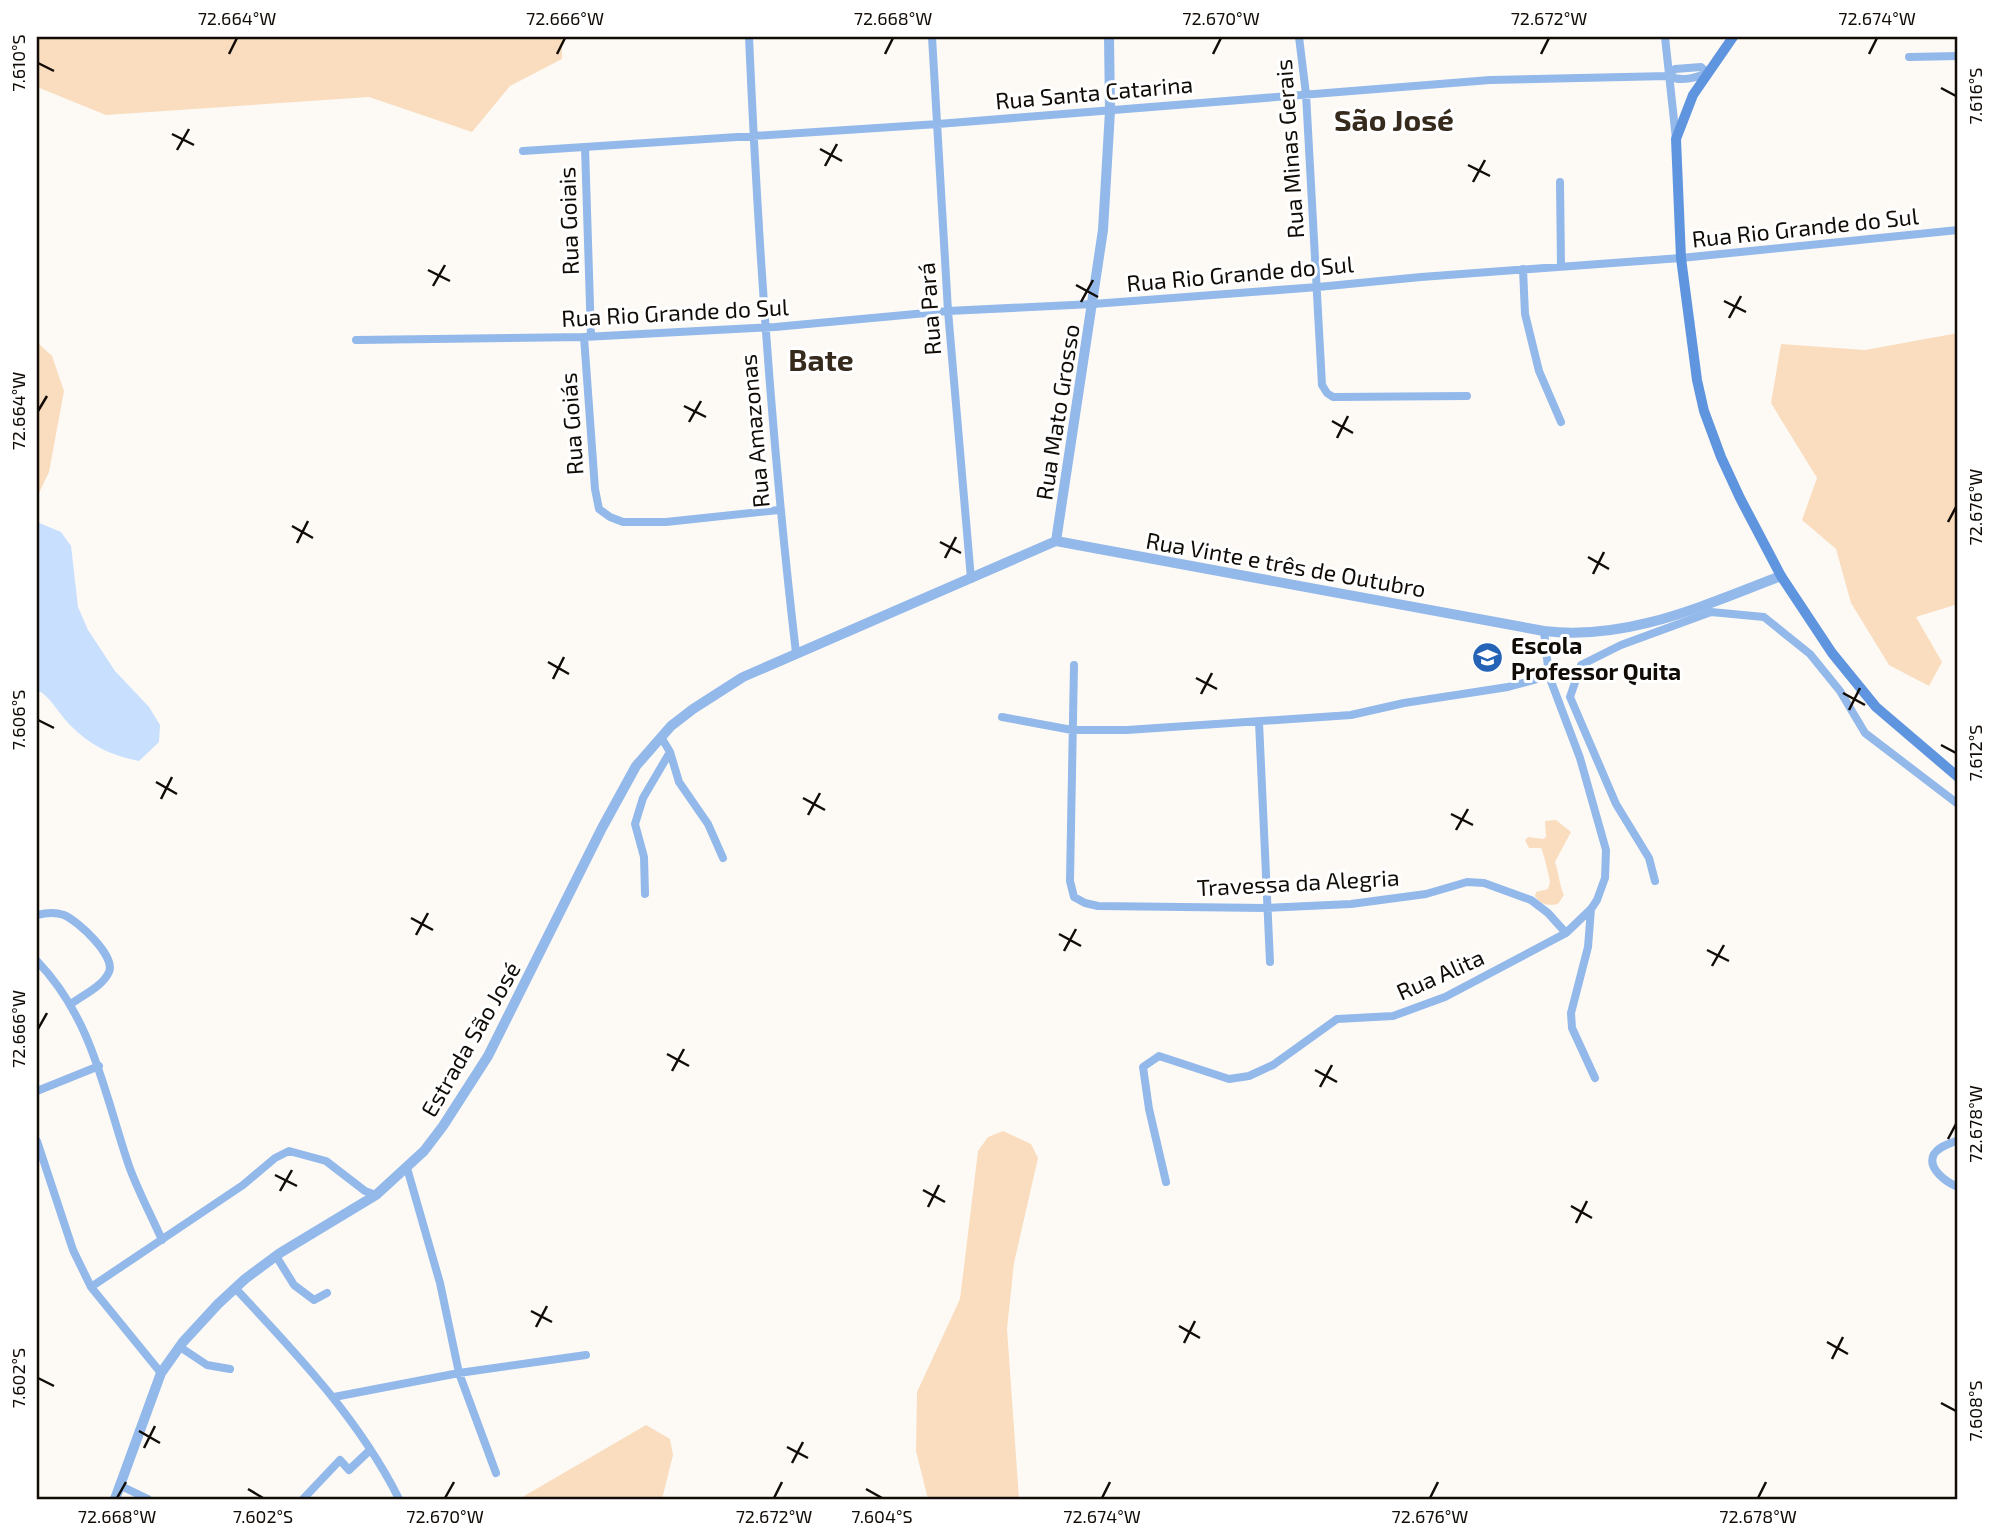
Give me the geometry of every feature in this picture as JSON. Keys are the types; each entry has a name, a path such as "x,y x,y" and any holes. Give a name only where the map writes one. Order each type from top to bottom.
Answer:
{"main road":[{"path":"1733,37 1693,95 1676,139 1681,258 1697,380 1704,411 1735,488 1781,576 1832,653 1876,707 1958,777"}],"street":[{"name":"Rua Amazonas","path":"749,37 765,327 779,510 796,653"},
{"name":"Rua Pará","path":"932,37 948,311 971,579"},
{"name":"Rua Mato Grosso","path":"1056,541 1103,230 1110,111 1109,37"},
{"name":"Rua Minas Gerais","path":"1299,37 1306,94 1322,385 1333,397 1467,396"},
{"path":"1665,37 1676,139"},
{"path":"1909,57 1958,56"},
{"name":"Rua Santa Catarina","path":"523,151 938,124 1490,80 1668,76 1675,79 1698,78 1708,73"},
{"name":"Rua Goiais","path":"584,147 587,337"},
{"path":"1560,181 1561,266"},
{"name":"Rua Rio Grande do Sul","path":"356,340 587,337 765,327 948,311 1318,288 1421,276 1681,258 1958,230"},
{"path":"1523,269 1525,314 1539,371 1561,422"},
{"name":"Rua Goiás","path":"587,337 595,489 599,509 617,520 631,522 666,522 779,510"},
{"path":"796,653 1056,541"},
{"name":"Rua Vinte e três de Outubro","path":"1056,541 1570,634 1657,622 1781,576"},
{"path":"1655,881 1649,858 1616,804 1570,697 1581,666 1621,645 1711,612 1763,617 1810,653 1840,691 1865,733 1958,804"},
{"name":"Rua Alita","path":"1166,1182 1146,1092 1143,1067 1145,1064 1159,1056 1229,1079 1249,1076 1273,1065 1337,1019 1393,1016 1419,1008 1566,933 1591,909 1605,878 1606,850 1580,758 1549,676 1544,631"},
{"name":"Estrada São José","path":"115,1499 161,1373 180,1347 235,1288 276,1256 376,1195 407,1168 443,1126 488,1056 602,828 636,766 661,737 693,709 743,677 796,653"},
{"path":"1072,730 1074,665"},
{"path":"1002,718 1072,730 1127,730 1351,715 1404,703 1508,687 1549,676"},
{"path":"1259,722 1270,962"},
{"name":"Travessa da Alegria","path":"1072,730 1071,893 1085,903 1266,908 1351,904 1426,894 1467,882 1485,883 1531,900 1548,913 1566,933"},
{"path":"661,737 670,752 679,782 708,824 723,858"},
{"path":"645,894 645,857 635,824 643,798 670,752"},
{"path":"1591,909 1588,947 1571,1013 1572,1028 1595,1078"},
{"path":"37,915 56,913 72,920 104,951 110,961 110,970 104,979 71,1004"},
{"path":"37,961 71,1004 99,1066 130,1168 162,1240"},
{"path":"37,1091 99,1066"},
{"path":"1958,1140 1943,1146 1934,1154 1933,1160 1936,1170 1943,1178 1958,1187"},
{"path":"37,1141 73,1250 91,1287 161,1373"},
{"path":"91,1287 243,1185 275,1158 289,1151 326,1161 365,1191 376,1195"},
{"path":"407,1168 440,1283 459,1373 496,1473"},
{"path":"276,1256 293,1285 314,1300 327,1293"},
{"path":"235,1288 334,1397 399,1499"},
{"path":"180,1347 207,1365 230,1369"},
{"path":"334,1397 459,1373 586,1355"},
{"path":"303,1499 340,1460 349,1470 370,1450"},
{"path":"121,1486 148,1499"}],"shaded area":[{"path":"37,37 562,37 562,59 510,86 472,132 369,97 106,115 37,87"},
{"path":"1958,333 1958,604 1916,617 1942,662 1929,686 1889,665 1851,603 1836,549 1802,520 1817,478 1771,403 1781,344 1865,350"},
{"path":"37,342 52,356 64,391 49,472 37,497"},
{"path":"1556,820 1571,832 1555,862 1564,895 1558,904 1548,905 1535,896 1536,892 1548,889 1550,882 1542,850 1529,848 1525,840 1528,837 1543,839 1546,837 1545,821"},
{"path":"1003,1131 1031,1144 1038,1158 1014,1263 1007,1329 1019,1499 928,1499 916,1451 917,1392 960,1299 978,1151 988,1137"},
{"path":"646,1425 670,1439 673,1455 662,1499 519,1499"}],"water":[{"path":"37,522 61,532 71,546 78,607 88,630 115,671 149,707 160,725 159,742 139,761 110,753 93,744 70,725 46,696 37,692"}],"place":[{"name":"Escola Professor Quita","path":"1488,658"}],"district":[{"name":"São José","path":"1394,119"},
{"name":"Bate","path":"821,359"}]}
